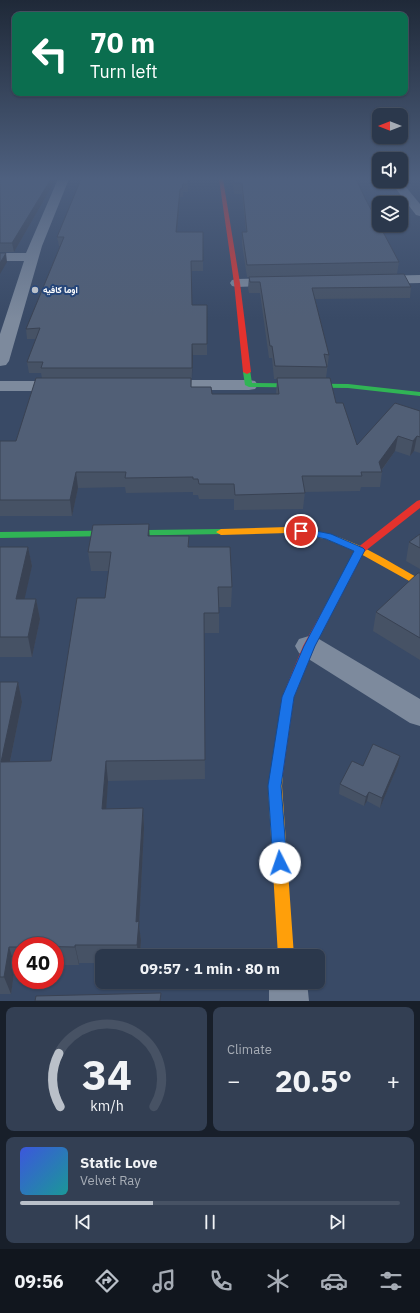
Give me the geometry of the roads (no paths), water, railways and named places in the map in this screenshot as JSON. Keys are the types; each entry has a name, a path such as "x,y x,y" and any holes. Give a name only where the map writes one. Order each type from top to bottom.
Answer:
{"street":[{"path":"0,361 7,315 44,226"},
{"path":"228,226 237,283 249,384"},
{"path":"0,257 31,257"},
{"path":"364,280 420,279"},
{"path":"237,283 293,281"},
{"path":"146,385 249,384 348,386 420,394"},
{"path":"0,386 78,386"},
{"path":"286,949 275,786 288,697 309,646 360,550 420,503"},
{"path":"0,535 301,531 328,536 360,550 420,582"},
{"path":"309,646 420,714"},
{"path":"288,989 289,1001"}],"place":[{"name":"اوما كافيه","path":"35,290"}]}
